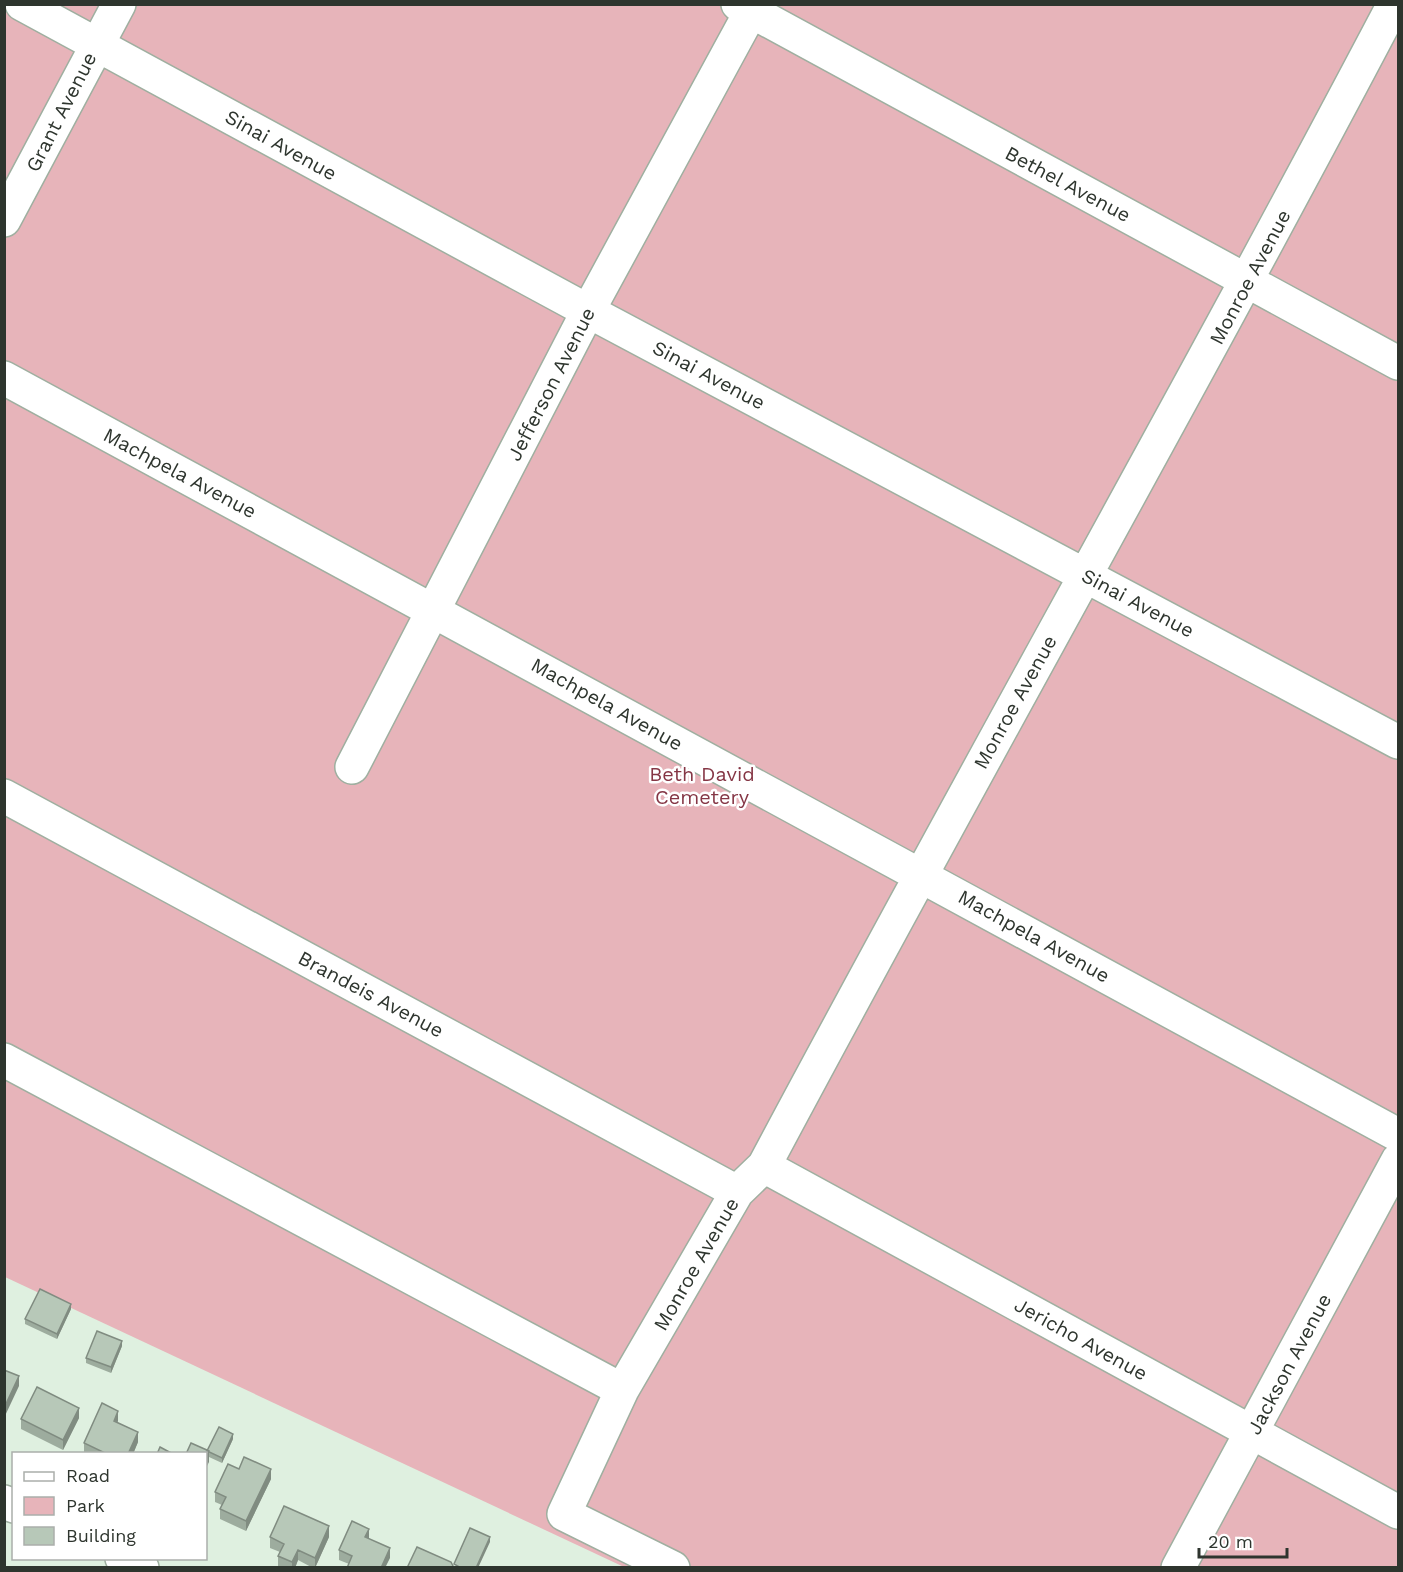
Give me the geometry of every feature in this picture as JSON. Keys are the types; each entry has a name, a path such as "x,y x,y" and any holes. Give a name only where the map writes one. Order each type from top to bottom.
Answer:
{"street":[{"name":"Sinai Avenue","path":"22,4 588,311 1398,742"},
{"name":"Grant Avenue","path":"4,220 119,4"},
{"name":"Monroe Avenue","path":"674,1568 564,1514 622,1390 737,1192 764,1166 919,874 1248,281 1394,4"},
{"name":"Bethel Avenue","path":"748,7 1398,363"},
{"name":"Jefferson Avenue","path":"352,767 748,7"},
{"name":"Machpela Avenue","path":"4,378 1398,1135"},
{"name":"Brandeis Avenue","path":"4,796 737,1192"},
{"path":"4,1060 622,1390"},
{"name":"Jackson Avenue","path":"1178,1568 1253,1433 1398,1160"},
{"name":"Jericho Avenue","path":"764,1166 1398,1512"},
{"path":"126,1560 142,1568"}],"green space":[{"name":"Beth David Cemetery","path":"5,5 1398,5 1398,1567 624,1567 5,1277"}],"building":[{"path":"40,1289 71,1304 57,1334 25,1319"},
{"path":"97,1331 122,1341 111,1367 86,1358"},
{"path":"4,1370 19,1376 4,1408"},
{"path":"37,1387 79,1408 63,1440 21,1419"},
{"path":"102,1403 118,1411 114,1421 138,1432 129,1452 103,1452 84,1443"},
{"path":"219,1427 233,1434 222,1458 207,1451"},
{"path":"191,1443 209,1451 207,1456 207,1452 187,1452"},
{"path":"160,1447 169,1452 158,1452"},
{"path":"244,1457 271,1469 246,1521 220,1509 226,1497 215,1492 228,1464 239,1469"},
{"path":"284,1506 329,1526 315,1558 298,1550 292,1562 278,1556 284,1544 270,1537"},
{"path":"352,1521 369,1529 365,1537 390,1548 381,1568 347,1568 352,1556 339,1550"},
{"path":"470,1528 490,1537 476,1568 461,1568 454,1564"},
{"path":"417,1547 451,1562 454,1568 407,1568"}]}
